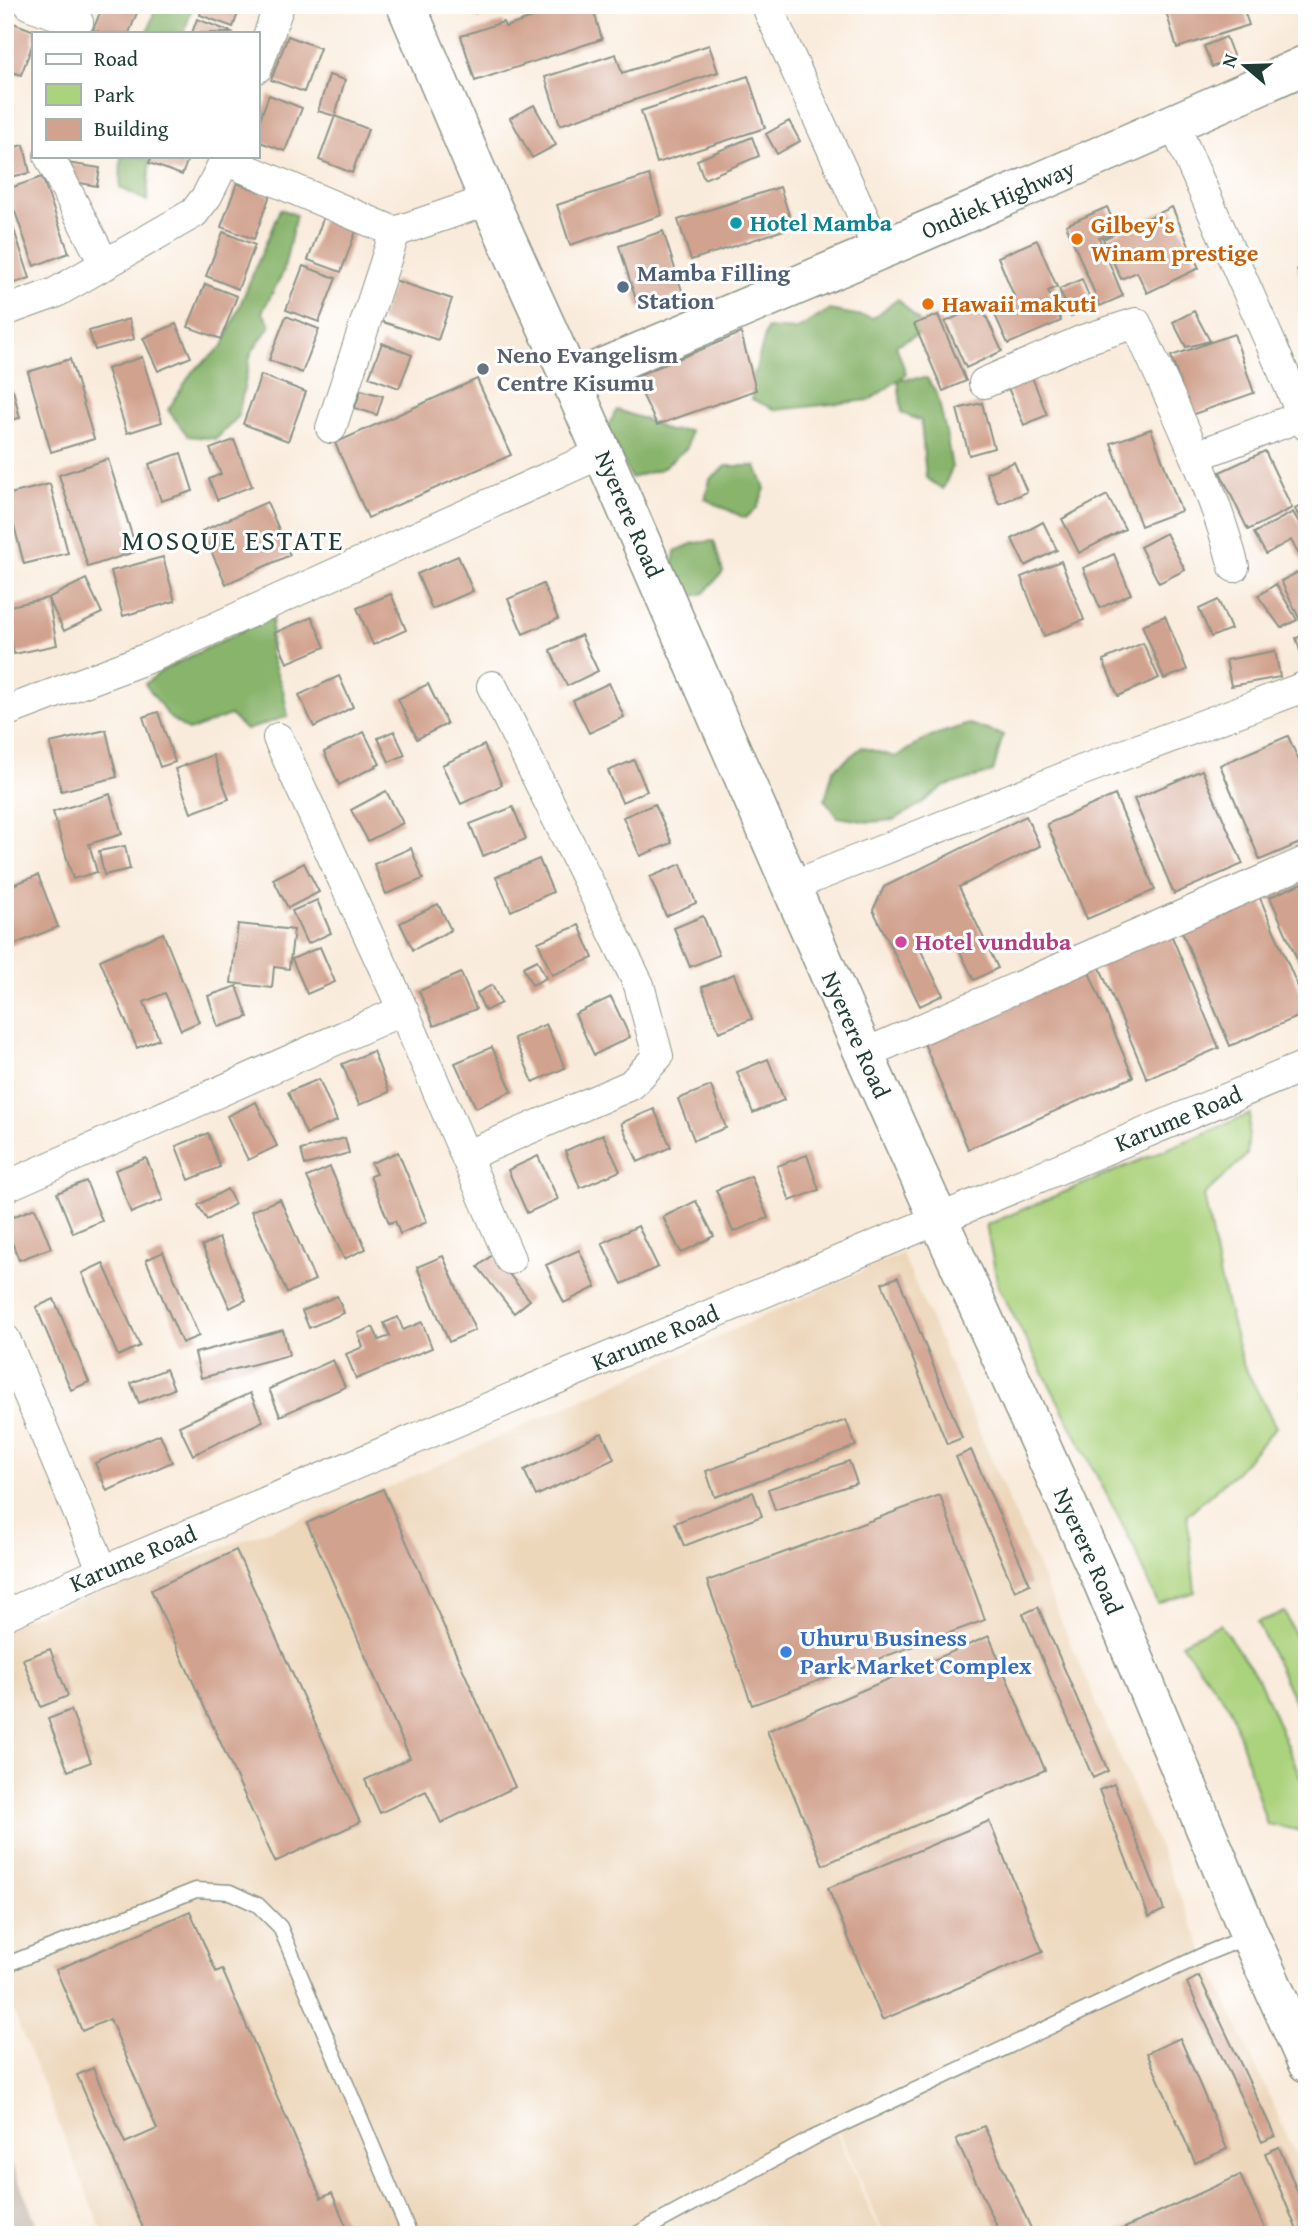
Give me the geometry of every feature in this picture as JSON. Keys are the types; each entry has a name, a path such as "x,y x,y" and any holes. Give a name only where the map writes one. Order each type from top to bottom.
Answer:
{"main road":[{"name":"Nyerere Road","path":"406,5 864,1054 1102,1583 1250,1936 1307,2063"},
{"name":"Ondiek Highway","path":"571,381 1174,124 1307,64"}],"street":[{"path":"30,5 78,20"},
{"path":"259,62 279,5"},
{"path":"769,5 769,11 879,251"},
{"path":"1174,124 1305,421 1196,456"},
{"path":"50,158 105,265"},
{"path":"5,311 55,293 194,213 207,196 226,158 395,232 489,200"},
{"path":"331,428 395,232"},
{"path":"984,383 1083,340 1136,323 1196,456 1228,542 1234,567"},
{"path":"5,712 153,656 601,453"},
{"path":"466,1156 631,1085 658,1056 639,985 492,686"},
{"path":"792,886 1083,770 1307,686"},
{"path":"278,738 403,1010 510,1259"},
{"path":"864,1054 1307,861"},
{"path":"5,1187 403,1010"},
{"name":"Karume Road","path":"5,1615 559,1378 1307,1065"},
{"path":"5,1339 103,1572"}],"lane":[{"path":"5,1965 195,1890 230,1892 258,1905 280,1927 410,2235"},
{"path":"635,2235 813,2138 1193,1959 1250,1936"}],"shaded area":[{"path":"902,1253 1205,1954 1307,2180 1307,2235 884,2235 837,2127 824,2104 881,2235 104,2235 5,1991 5,1626 394,1485"},
{"path":"5,2146 41,2235 5,2235"}],"green space":[{"path":"156,5 193,5 184,32 148,32"},
{"path":"121,158 150,158 147,201 120,188"},
{"path":"280,209 296,215 283,273 262,312 271,325 251,353 238,417 216,439 188,436 168,410 192,372 223,346"},
{"path":"898,299 927,330 896,345 906,374 900,379 927,378 937,394 952,468 943,489 926,478 921,421 902,413 898,380 870,400 776,410 752,399 753,379 767,328 796,330 829,310 873,318"},
{"path":"617,410 647,420 668,431 690,430 687,448 661,469 631,478 607,427"},
{"path":"726,466 756,466 765,489 757,508 745,518 705,499 710,479"},
{"path":"714,541 723,572 704,593 686,598 672,571 675,551 694,543"},
{"path":"273,615 270,654 283,690 288,716 246,730 230,715 189,731 170,718 145,684 163,670"},
{"path":"969,724 1003,735 993,772 943,787 894,820 869,822 838,817 825,800 833,770 862,747 895,757 931,736"},
{"path":"1250,1114 1247,1155 1204,1195 1220,1278 1242,1362 1276,1427 1236,1472 1187,1515 1195,1592 1158,1604 1133,1545 998,1286 986,1225"},
{"path":"1285,1612 1307,1665 1307,1728 1257,1622"},
{"path":"1220,1624 1259,1680 1304,1785 1307,1786 1307,1832 1267,1824 1230,1708 1181,1643"}],"building":[{"path":"103,5 140,5 129,32 93,30"},
{"path":"203,5 241,5 233,27 200,15"},
{"path":"472,5 495,5 495,6 475,13"},
{"path":"572,5 592,5 602,39 475,81 461,36 503,22 505,27"},
{"path":"1164,5 1242,5 1249,25 1177,48"},
{"path":"197,19 231,32 192,32"},
{"path":"5,20 37,32 32,32 32,46 21,75 5,70"},
{"path":"288,36 320,48 304,92 271,80"},
{"path":"1226,37 1234,58 1212,67 1204,46"},
{"path":"709,45 718,72 560,125 545,77 616,54 622,73"},
{"path":"329,75 345,80 335,116 318,111"},
{"path":"748,76 765,128 657,163 641,111"},
{"path":"269,95 302,108 285,151 259,142 259,122"},
{"path":"534,105 556,145 532,158 510,118"},
{"path":"335,116 368,129 352,173 319,160"},
{"path":"789,121 800,141 777,154 766,134"},
{"path":"752,137 759,156 704,179 697,160"},
{"path":"24,145 30,173 5,178 5,149"},
{"path":"151,158 188,158 182,175 149,163"},
{"path":"67,163 100,168 97,186 64,180"},
{"path":"649,175 662,215 570,245 557,205"},
{"path":"42,177 69,253 34,266 7,189"},
{"path":"237,183 270,195 254,239 221,227"},
{"name":"Hotel Mamba","path":"780,187 793,227 691,260 678,220"},
{"path":"5,203 30,278 5,286"},
{"path":"1107,207 1117,230 1099,238 1123,296 1100,306 1066,225"},
{"path":"1172,207 1199,268 1147,293 1137,272 1121,279 1103,239"},
{"path":"324,216 357,228 341,272 308,260"},
{"path":"663,231 683,294 639,309 619,246"},
{"path":"223,232 255,245 238,289 206,276"},
{"path":"1037,240 1057,287 1048,291 1061,321 1008,344 991,306 1014,296 998,257"},
{"path":"1307,245 1307,275 1297,271"},
{"path":"303,266 336,278 319,322 286,310"},
{"path":"1082,279 1093,307 1071,316 1059,289"},
{"path":"394,280 452,299 438,340 380,321"},
{"path":"205,284 237,296 221,339 188,327"},
{"path":"981,305 1002,351 966,368 945,322"},
{"path":"1194,311 1210,341 1186,347 1173,322"},
{"path":"938,315 966,381 943,391 914,324"},
{"path":"286,316 319,329 302,373 269,360"},
{"path":"129,319 134,339 95,350 89,331"},
{"path":"176,324 191,357 158,371 143,338"},
{"path":"741,333 756,390 657,425 634,377"},
{"path":"1234,334 1254,393 1191,415 1171,356"},
{"path":"382,343 412,355 399,388 369,377"},
{"path":"142,357 162,422 127,433 107,369"},
{"path":"70,359 94,439 51,452 28,372"},
{"path":"261,375 306,392 288,441 243,424"},
{"path":"1032,377 1047,415 1024,425 1008,388"},
{"path":"477,379 511,455 368,518 335,443"},
{"path":"13,390 20,418 5,421 5,392"},
{"path":"361,390 383,396 377,415 355,408"},
{"path":"982,403 994,448 969,455 957,409"},
{"path":"1151,429 1181,511 1141,526 1111,443"},
{"path":"234,440 252,486 217,500 209,479 221,474 210,449"},
{"path":"1265,451 1292,508 1248,530 1220,472"},
{"path":"181,453 193,491 161,501 149,464"},
{"path":"108,459 137,551 88,567 59,475"},
{"path":"1014,462 1027,492 999,504 986,473"},
{"path":"50,484 68,553 24,564 6,495"},
{"path":"1107,495 1125,529 1079,553 1062,519"},
{"path":"267,502 290,555 226,584 202,531"},
{"path":"1307,503 1307,531 1295,509"},
{"path":"1293,512 1307,537 1307,616 1300,620 1281,581 1306,568 1291,540 1266,554 1254,533"},
{"path":"1043,522 1057,550 1025,566 1012,539"},
{"path":"1166,533 1185,570 1159,583 1140,547"},
{"path":"1114,554 1131,594 1100,608 1083,568"},
{"path":"458,556 473,591 432,609 417,574"},
{"path":"163,557 175,601 123,616 111,571"},
{"path":"1061,561 1084,620 1044,636 1021,577"},
{"path":"86,579 102,613 64,631 48,598"},
{"path":"543,584 558,619 523,634 508,599"},
{"path":"1276,584 1297,620 1281,628 1258,596"},
{"path":"391,594 406,630 373,645 357,608"},
{"path":"48,598 57,645 14,654 5,607"},
{"path":"1218,600 1231,629 1211,637 1199,609"},
{"path":"1165,616 1187,670 1164,679 1142,625"},
{"path":"312,617 325,647 287,663 274,633"},
{"path":"581,635 598,671 567,686 550,650"},
{"path":"1307,635 1307,656 1302,657 1296,638"},
{"path":"1143,643 1159,678 1118,696 1103,660"},
{"path":"1275,651 1280,677 1231,686 1226,660"},
{"path":"339,676 353,707 314,727 299,695"},
{"path":"609,683 624,717 589,733 573,700"},
{"path":"428,684 447,724 417,739 398,699"},
{"path":"158,712 175,762 160,767 143,717"},
{"path":"106,730 117,777 61,791 50,743"},
{"path":"394,731 405,755 389,762 378,738"},
{"path":"364,732 380,764 339,785 324,752"},
{"path":"1288,736 1307,779 1307,840 1260,860 1220,765"},
{"path":"484,745 502,785 461,804 442,765"},
{"path":"213,755 229,799 191,813 175,769"},
{"path":"634,760 647,791 622,802 608,771"},
{"path":"1202,770 1243,864 1174,894 1134,799"},
{"path":"386,791 403,823 368,841 351,810"},
{"path":"110,794 122,834 89,844 97,872 73,879 53,812"},
{"path":"1115,795 1155,890 1087,919 1047,824"},
{"path":"655,804 672,843 640,856 623,817"},
{"path":"513,807 526,839 483,856 470,824"},
{"path":"1026,816 1040,846 959,887 998,968 974,980 951,934 920,949 943,995 920,1006 873,910 884,887"},
{"path":"125,846 130,869 104,875 99,851"},
{"path":"411,848 423,879 386,894 374,864"},
{"path":"539,859 553,892 511,911 496,877"},
{"path":"304,863 319,892 288,908 273,879"},
{"path":"681,864 696,903 666,916 650,877"},
{"path":"38,875 58,927 5,948 5,888"},
{"path":"1307,881 1307,982 1270,897"},
{"path":"1257,891 1307,1013 1230,1046 1179,925"},
{"path":"317,900 331,933 307,944 292,911"},
{"path":"438,904 451,930 413,950 400,923"},
{"path":"703,916 719,955 690,967 674,928"},
{"path":"238,924 294,930 289,969 274,967 272,988 231,983"},
{"path":"579,925 593,958 552,975 538,942"},
{"path":"1170,932 1219,1048 1147,1079 1098,963"},
{"path":"163,933 199,1022 181,1030 165,993 144,1002 159,1039 137,1048 100,960"},
{"path":"320,947 335,982 307,994 292,959"},
{"path":"537,960 546,978 532,985 523,967"},
{"path":"1086,965 1133,1077 968,1149 921,1036"},
{"path":"461,973 476,1009 434,1026 419,991"},
{"path":"734,974 752,1019 719,1032 702,987"},
{"path":"492,985 501,1003 485,1011 477,993"},
{"path":"237,986 248,1017 218,1027 208,996"},
{"path":"611,997 630,1037 594,1055 575,1014"},
{"path":"546,1024 565,1068 533,1082 514,1038"},
{"path":"492,1047 512,1091 476,1108 455,1063"},
{"path":"373,1051 389,1092 359,1105 342,1064"},
{"path":"768,1059 784,1100 753,1113 737,1072"},
{"path":"319,1079 337,1121 306,1134 288,1092"},
{"path":"711,1086 726,1128 694,1140 678,1099"},
{"path":"256,1102 277,1146 248,1160 227,1116"},
{"path":"654,1109 671,1147 638,1162 621,1123"},
{"path":"208,1133 220,1167 189,1180 176,1146"},
{"path":"603,1134 620,1171 580,1188 565,1151"},
{"path":"345,1138 349,1153 305,1165 301,1150"},
{"path":"398,1152 427,1222 400,1234 395,1221 389,1223 370,1176 376,1174 371,1163"},
{"path":"807,1155 819,1190 790,1201 777,1166"},
{"path":"538,1156 558,1199 527,1213 508,1170"},
{"path":"146,1158 163,1200 131,1213 115,1170"},
{"path":"330,1167 366,1249 344,1259 307,1177"},
{"path":"751,1176 768,1218 733,1232 716,1190"},
{"path":"86,1181 102,1221 73,1233 57,1193"},
{"path":"227,1189 235,1204 207,1220 198,1205"},
{"path":"280,1199 315,1280 287,1293 251,1211"},
{"path":"696,1201 714,1236 681,1253 663,1217"},
{"path":"35,1208 51,1248 19,1260 5,1220"},
{"path":"638,1226 658,1267 622,1284 602,1243"},
{"path":"219,1238 246,1300 230,1308 202,1246"},
{"path":"579,1250 596,1287 564,1303 546,1265"},
{"path":"163,1252 199,1336 182,1343 146,1260"},
{"path":"493,1254 530,1300 514,1313 478,1267"},
{"path":"443,1256 475,1330 449,1342 417,1267"},
{"path":"103,1263 140,1346 118,1356 82,1273"},
{"path":"898,1277 962,1438 947,1444 882,1283"},
{"path":"337,1296 344,1313 309,1328 302,1311"},
{"path":"54,1299 89,1382 71,1390 36,1307"},
{"path":"398,1317 403,1330 422,1322 432,1348 356,1379 346,1354 363,1347 358,1333 373,1327 379,1340 390,1336 384,1323"},
{"path":"283,1330 289,1355 201,1378 195,1353"},
{"path":"333,1360 345,1387 280,1416 269,1389"},
{"path":"166,1369 174,1389 139,1403 131,1383"},
{"path":"250,1393 263,1421 193,1455 179,1426"},
{"path":"846,1420 856,1446 715,1497 706,1471"},
{"path":"602,1433 614,1459 536,1496 524,1470"},
{"path":"160,1434 172,1462 107,1491 95,1463"},
{"path":"971,1450 1030,1584 1015,1591 956,1457"},
{"path":"849,1461 857,1483 775,1510 768,1489"},
{"path":"383,1489 515,1787 441,1823 426,1791 380,1813 365,1780 410,1758 307,1523"},
{"path":"753,1492 762,1516 684,1546 675,1523"},
{"path":"940,1495 985,1620 752,1705 707,1581"},
{"path":"236,1550 360,1822 275,1862 151,1590"},
{"path":"1038,1607 1108,1771 1093,1778 1023,1614"},
{"path":"989,1636 1045,1770 823,1865 767,1731"},
{"path":"50,1649 68,1696 41,1707 23,1659"},
{"path":"71,1710 91,1762 68,1771 48,1719"},
{"path":"1114,1784 1164,1910 1149,1917 1099,1790"},
{"path":"989,1821 1043,1952 882,2020 828,1888"},
{"path":"190,1911 216,1972 222,1969 321,2198 332,2193 350,2235 146,2235 77,2075 93,2068 125,2143 157,2129 110,2019 82,2031 56,1970"},
{"path":"1199,1976 1275,2136 1262,2142 1187,1983"},
{"path":"1180,2038 1227,2149 1195,2163 1147,2053"},
{"path":"984,2126 1034,2235 1001,2235 956,2139"},
{"path":"1279,2147 1307,2215 1307,2235 1299,2235 1265,2153"},
{"path":"1240,2175 1268,2235 1110,2235 1163,2210"}],"place":[{"name":"Hotel Mamba","path":"736,223"},
{"name":"Gilbey's Winam prestige","path":"1077,239"},
{"name":"Mamba Filling Station","path":"623,287"},
{"name":"Hawaii makuti","path":"928,304"},
{"name":"Neno Evangelism Centre Kisumu","path":"483,369"},
{"name":"Hotel vunduba","path":"901,942"},
{"name":"Uhuru Business Park Market Complex","path":"786,1652"}],"district":[{"name":"MOSQUE ESTATE","path":"233,540"}]}
